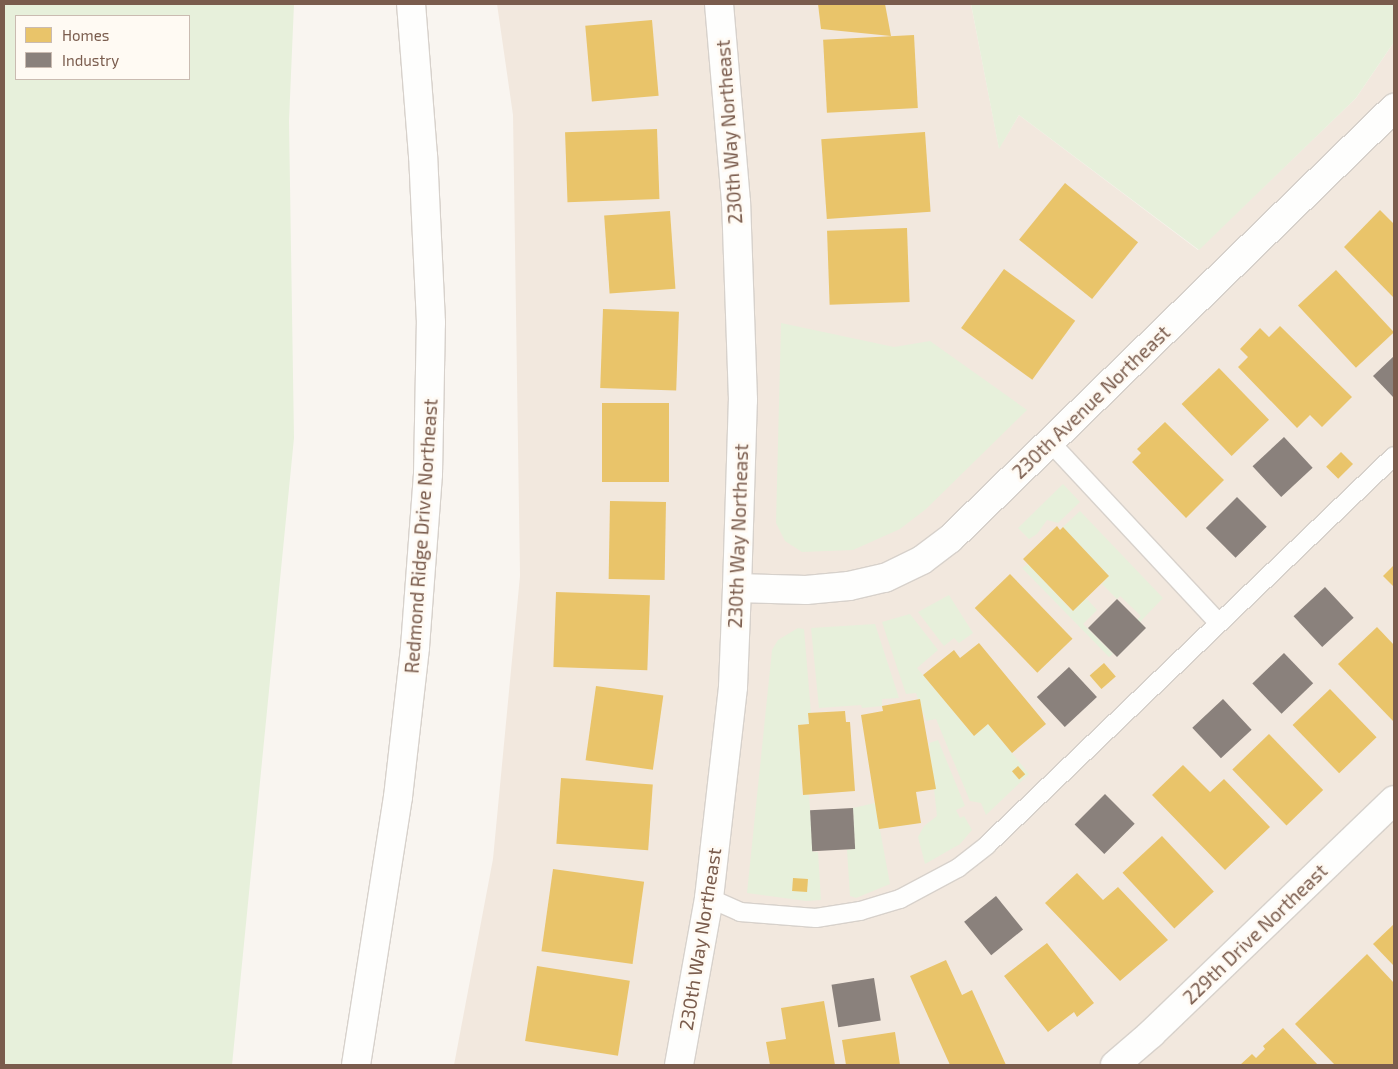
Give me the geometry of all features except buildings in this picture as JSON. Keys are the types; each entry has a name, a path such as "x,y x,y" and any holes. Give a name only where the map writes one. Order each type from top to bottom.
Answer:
{"street":[{"name":"Redmond Ridge Drive Northeast","path":"356,1065 398,797 416,647 428,474 431,323 423,156 411,4"},
{"name":"230th Way Northeast","path":"679,1065 709,898 731,706 738,588 742,380 736,202 719,4"},
{"name":"230th Avenue Northeast","path":"738,588 806,590 850,586 885,578 922,560 950,539 1394,108"},
{"name":"229th Drive Northeast","path":"1114,1065 1151,1034 1394,800"}],"lane":[{"path":"1050,442 1218,622"},
{"path":"709,898 740,912 816,918 860,911 900,899 931,885 987,846 1218,622 1394,456"}],"shaded area":[{"path":"497,4 971,4 999,148 1019,115 1198,250 1356,98 1394,42 1394,1065 454,1065 493,859 520,576 513,115"}],"green space":[{"path":"4,4 294,4 289,121 294,438 232,1065 4,1065"},
{"path":"971,4 1394,4 1394,42 1356,98 1199,250 1019,115 999,149"},
{"path":"781,323 894,347 930,341 1027,410 926,509 900,529 853,550 802,552 785,541 776,523"},
{"path":"1063,484 1080,502 1058,523 1047,520 1037,534 1029,539 1018,528"},
{"path":"1080,511 1163,598 1140,622 1137,620 1141,616 1120,596 1117,599 1102,584 1109,576 1063,527"},
{"path":"1028,564 1072,611 1086,598 1097,610 1083,624 1113,654 1109,657 1022,568"},
{"path":"949,595 973,633 959,643 954,638 944,646 918,612"},
{"path":"910,614 938,650 917,668 974,736 988,724 1029,774 986,815 981,803 970,801 936,719 926,721 916,693 906,694 882,622"},
{"path":"875,624 899,698 882,699 882,706 862,708 861,705 819,708 811,628"},
{"path":"798,628 804,629 811,713 808,714 809,724 798,725 802,795 809,795 813,852 818,852 821,900 806,901 747,893 772,650 778,640"},
{"path":"938,740 965,806 956,810 960,818 964,816 972,830 960,844 925,864 918,837 924,826 937,816 929,743"},
{"path":"875,803 890,884 856,898 850,896 847,850 855,849 853,808"}]}
